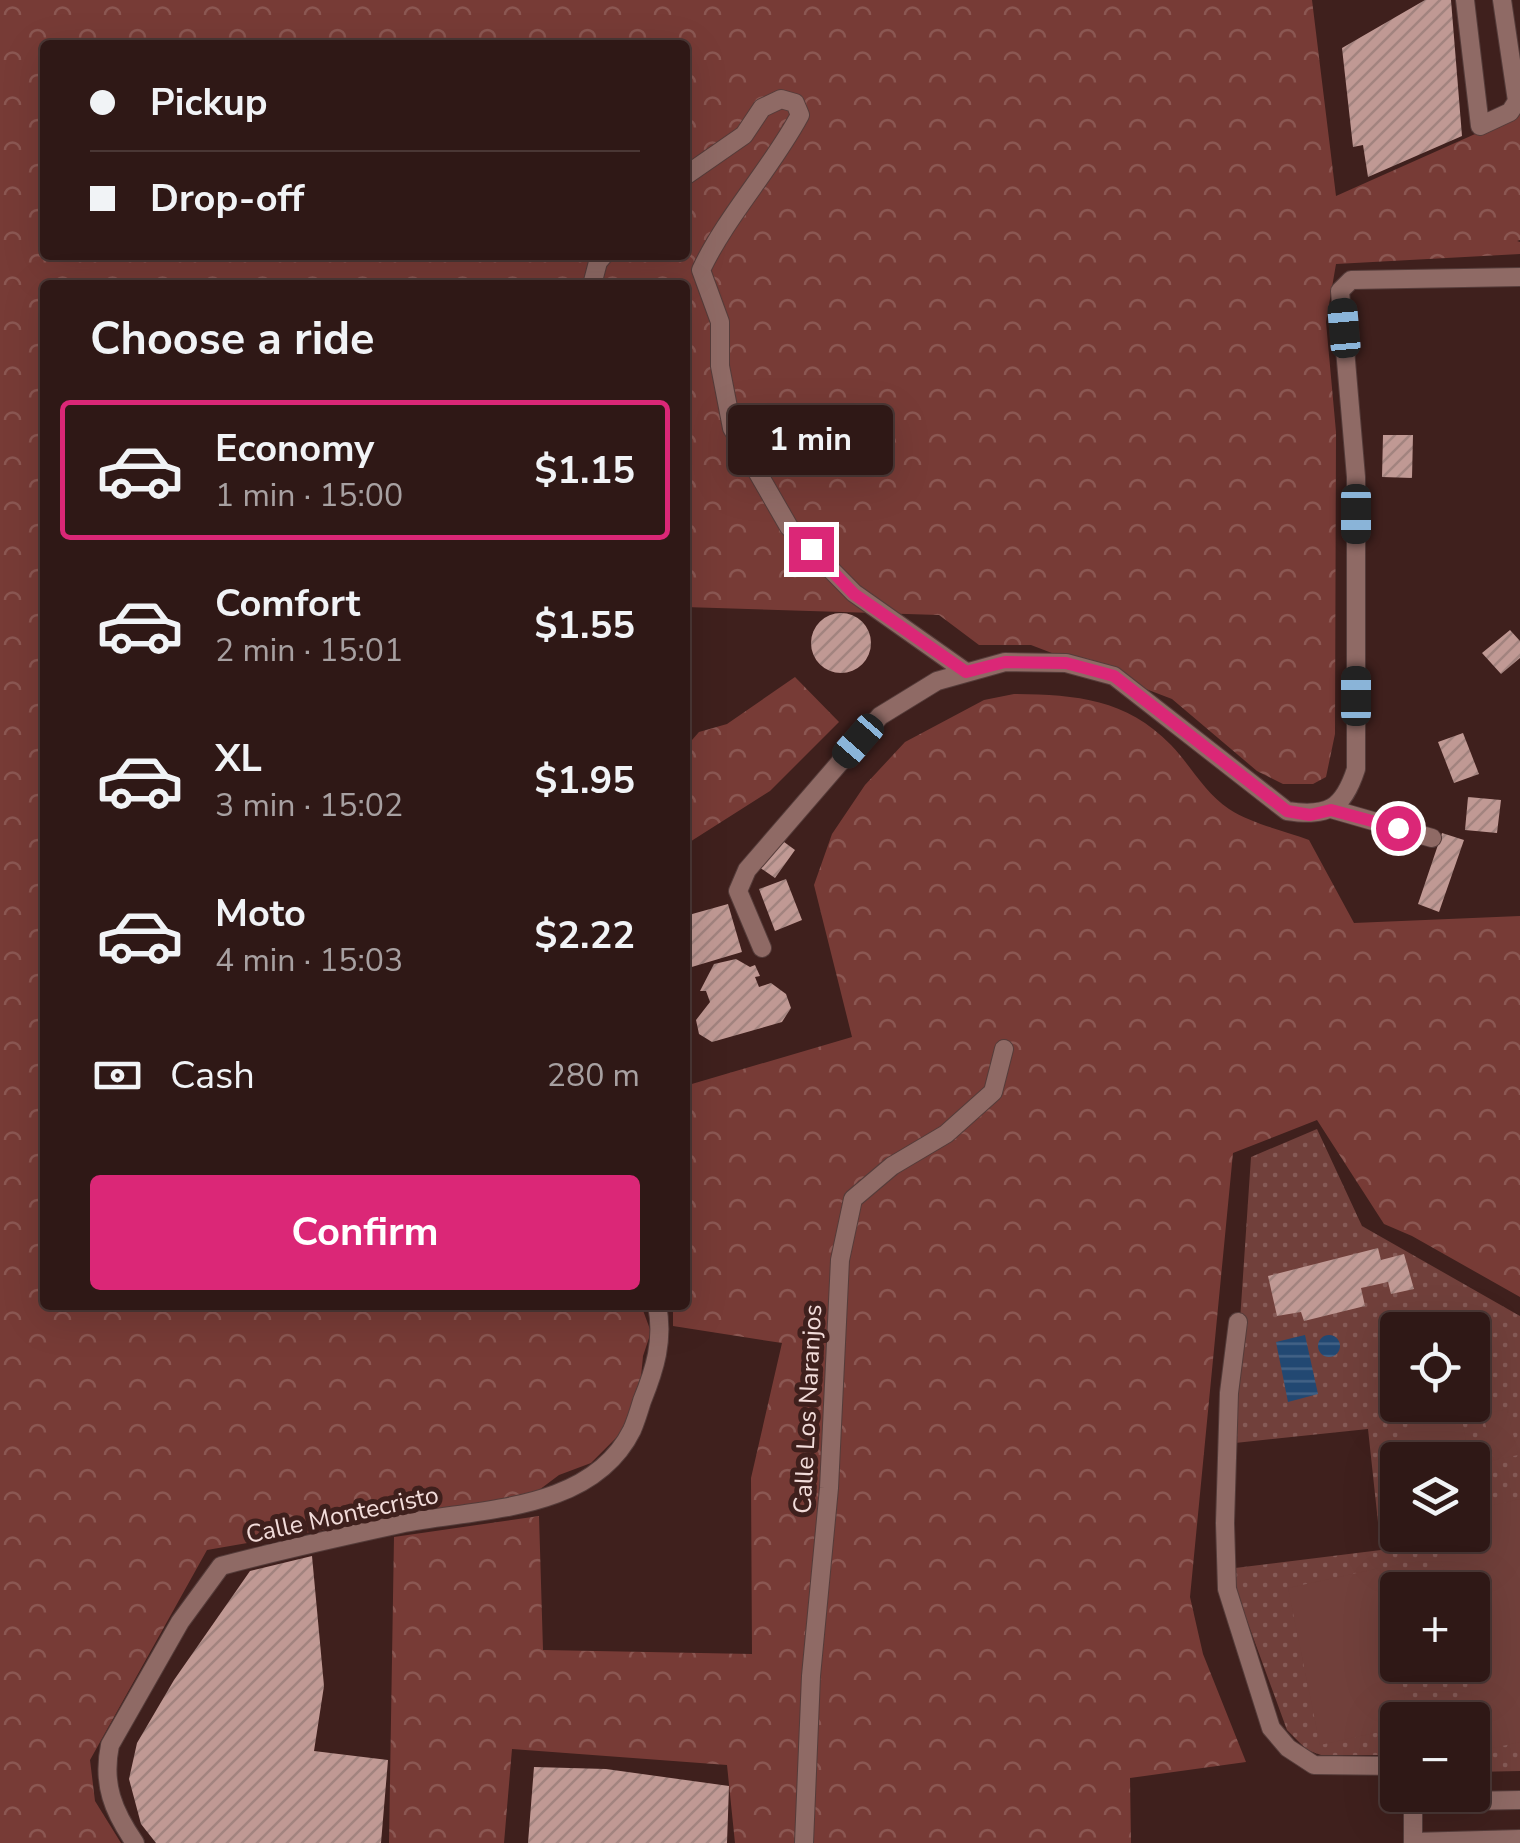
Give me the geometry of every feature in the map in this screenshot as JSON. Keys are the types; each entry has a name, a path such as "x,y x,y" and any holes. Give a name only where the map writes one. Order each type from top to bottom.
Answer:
{"street":[{"path":"1465,0 1480,126 1510,112 1517,101 1513,35 1502,0"},
{"path":"690,173 744,135 762,108 781,98 794,102 800,116 784,146 713,244 700,270 720,322 720,366 732,428 789,527 854,594 966,672"},
{"path":"1331,810 1348,794 1356,769 1356,477 1340,291 1350,280 1520,277"},
{"path":"762,948 738,891 747,870 880,716 936,681 1005,662 1066,663 1114,676 1287,811 1310,815 1331,810 1432,838"},
{"name":"Calle Los Naranjos","path":"804,1843 840,1260 853,1199 892,1166 946,1134 993,1092 1004,1050"},
{"name":"Calle Montecristo","path":"135,1843 118,1819 109,1792 106,1768 110,1745 180,1622 221,1566 404,1524 544,1501 579,1484 607,1462 631,1433 657,1358 658,1310"},
{"path":"1238,1322 1229,1393 1227,1589 1271,1728 1288,1748 1314,1765 1380,1766"},
{"path":"1490,1799 1520,1800"},
{"path":"1413,1812 1413,1843 1520,1840"}],"shaded area":[{"path":"1317,1129 1362,1226 1520,1316 1520,1771 1490,1772 1490,1702 1380,1702 1380,1755 1321,1755 1307,1750 1287,1730 1235,1588 1235,1568 1380,1550 1490,1552 1490,1442 1380,1442 1380,1541 1368,1429 1235,1443 1251,1157"},
{"path":"1507,1409 1518,1455 1494,1460 1485,1422 1490,1422 1490,1413"},
{"path":"1409,1422 1462,1422 1466,1442 1413,1442"},
{"path":"1520,1499 1520,1742 1490,1749 1490,1702 1473,1702 1469,1682 1490,1682 1490,1572 1444,1572 1440,1552 1490,1552 1490,1506"},
{"path":"1380,1568 1380,1682 1402,1682 1406,1702 1380,1702 1380,1732 1320,1745 1288,1588"}],"green space":[{"path":"0,0 1312,0 1336,196 1520,114 1520,254 1336,264 1326,322 1336,432 1335,734 1326,777 1313,784 1283,784 1257,771 1172,699 1031,645 979,645 939,615 690,607 690,280 40,280 40,1310 643,1310 651,1332 643,1356 640,1387 624,1430 591,1463 559,1475 535,1493 207,1550 90,1760 95,1801 121,1843 0,1843"},
{"path":"795,677 839,722 770,791 690,842 690,742 699,732 727,724"},
{"path":"1014,694 1079,698 1136,717 1171,745 1220,803 1258,823 1309,840 1354,923 1520,916 1520,1297 1384,1224 1317,1120 1233,1153 1190,1597 1203,1654 1246,1762 1130,1778 1131,1843 735,1843 727,1765 512,1749 504,1843 389,1843 394,1537 539,1516 543,1650 752,1654 751,1478 782,1343 673,1326 673,1310 690,1310 690,1085 852,1037 814,885 832,834 865,785 905,742 984,700"}],"water":[{"path":"1305,1335 1318,1394 1288,1402 1276,1342"},
{"path":"1329,1335 1337,1338 1337,1354 1329,1357 1321,1354 1318,1346 1321,1338"}],"building":[{"path":"1425,0 1451,0 1462,136 1368,177 1363,145 1353,147 1342,48"},
{"path":"1383,435 1413,435 1412,478 1382,477"},
{"path":"841,613 862,622 871,643 862,664 841,673 820,664 811,643 820,622"},
{"path":"1510,630 1520,641 1520,658 1501,674 1482,653"},
{"path":"1463,733 1479,774 1454,783 1438,742"},
{"path":"1468,797 1501,800 1497,833 1465,830"},
{"path":"1442,833 1464,840 1439,912 1418,904"},
{"path":"780,839 795,850 775,878 759,867"},
{"path":"786,879 802,920 775,931 759,889"},
{"path":"728,904 742,952 690,968 690,915"},
{"path":"736,959 750,967 755,965 759,987 771,983 786,994 791,1008 782,1022 712,1042 699,1034 696,1020 710,1002 706,991 700,991 714,964"},
{"path":"1378,1248 1381,1260 1404,1254 1414,1289 1391,1294 1388,1282 1361,1288 1365,1306 1304,1321 1301,1312 1277,1316 1268,1276"},
{"path":"312,1556 324,1686 314,1751 388,1760 381,1843 156,1843 141,1824 129,1779 137,1743 174,1680 250,1571"},
{"path":"534,1767 606,1769 729,1786 727,1843 528,1843"}],"route":[{"path":"811,549 854,594 966,672 1005,662 1066,663 1114,676 1287,811 1310,815 1331,810 1398,828"}]}
